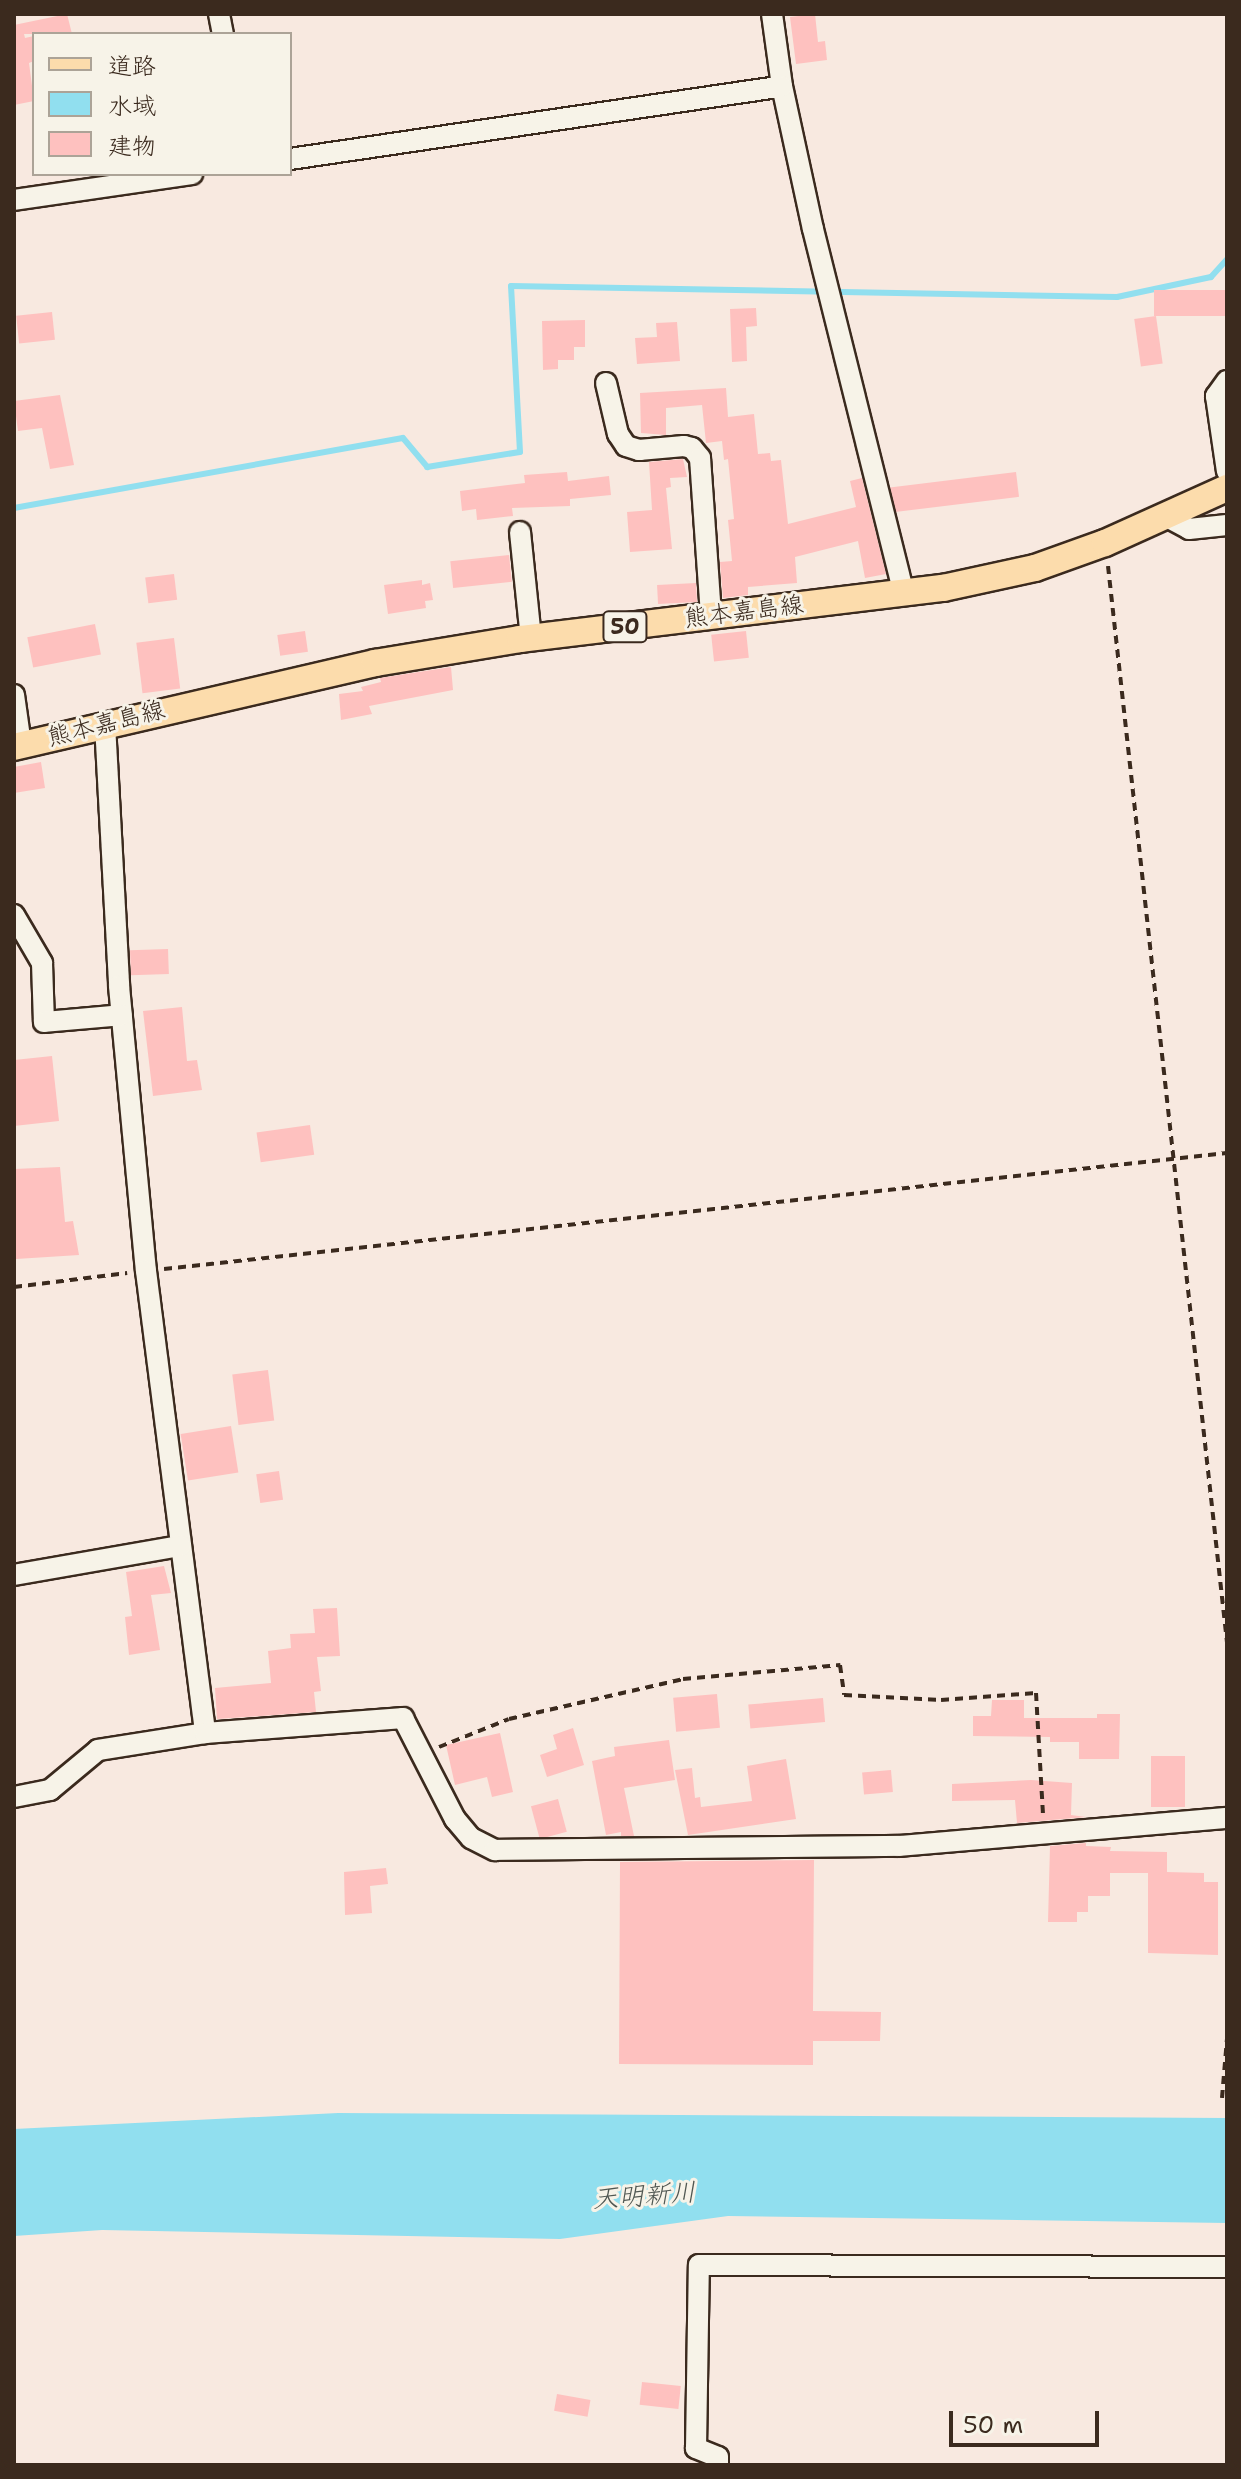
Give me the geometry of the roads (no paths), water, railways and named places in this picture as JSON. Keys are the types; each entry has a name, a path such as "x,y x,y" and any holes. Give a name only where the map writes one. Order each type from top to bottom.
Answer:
{"main road":[{"name":"熊本嘉島線","path":"17,746 375,663 531,638 904,593 1035,568 1105,543 1227,488"}],"street":[{"path":"772,14 782,86 813,229 904,593"},
{"path":"292,159 782,86"},
{"path":"14,200 178,176"},
{"path":"1227,381 1216,396 1227,471"},
{"path":"606,383 618,434 626,446 639,450 684,446 692,448 700,458 711,616"},
{"path":"1165,516 1189,529 1227,525"},
{"path":"520,532 531,638"},
{"path":"14,695 17,746"},
{"path":"105,724 122,1015 146,1271 205,1733"},
{"path":"14,915 42,963 44,1022 122,1015"},
{"path":"14,1575 181,1546"},
{"path":"14,1797 50,1790 98,1750 205,1733 403,1718 455,1819 471,1838 495,1850 899,1846 1227,1818"},
{"path":"718,2465 718,2457 696,2448 699,2265 1227,2267"}],"water":[{"name":"天明新川","path":"338,2113 1227,2118 1227,2223 728,2216 560,2239 102,2230 14,2236 14,2129"}],"waterway":[{"path":"14,508 403,438 427,467 520,452 511,286 1117,297 1211,277 1227,259"}]}
